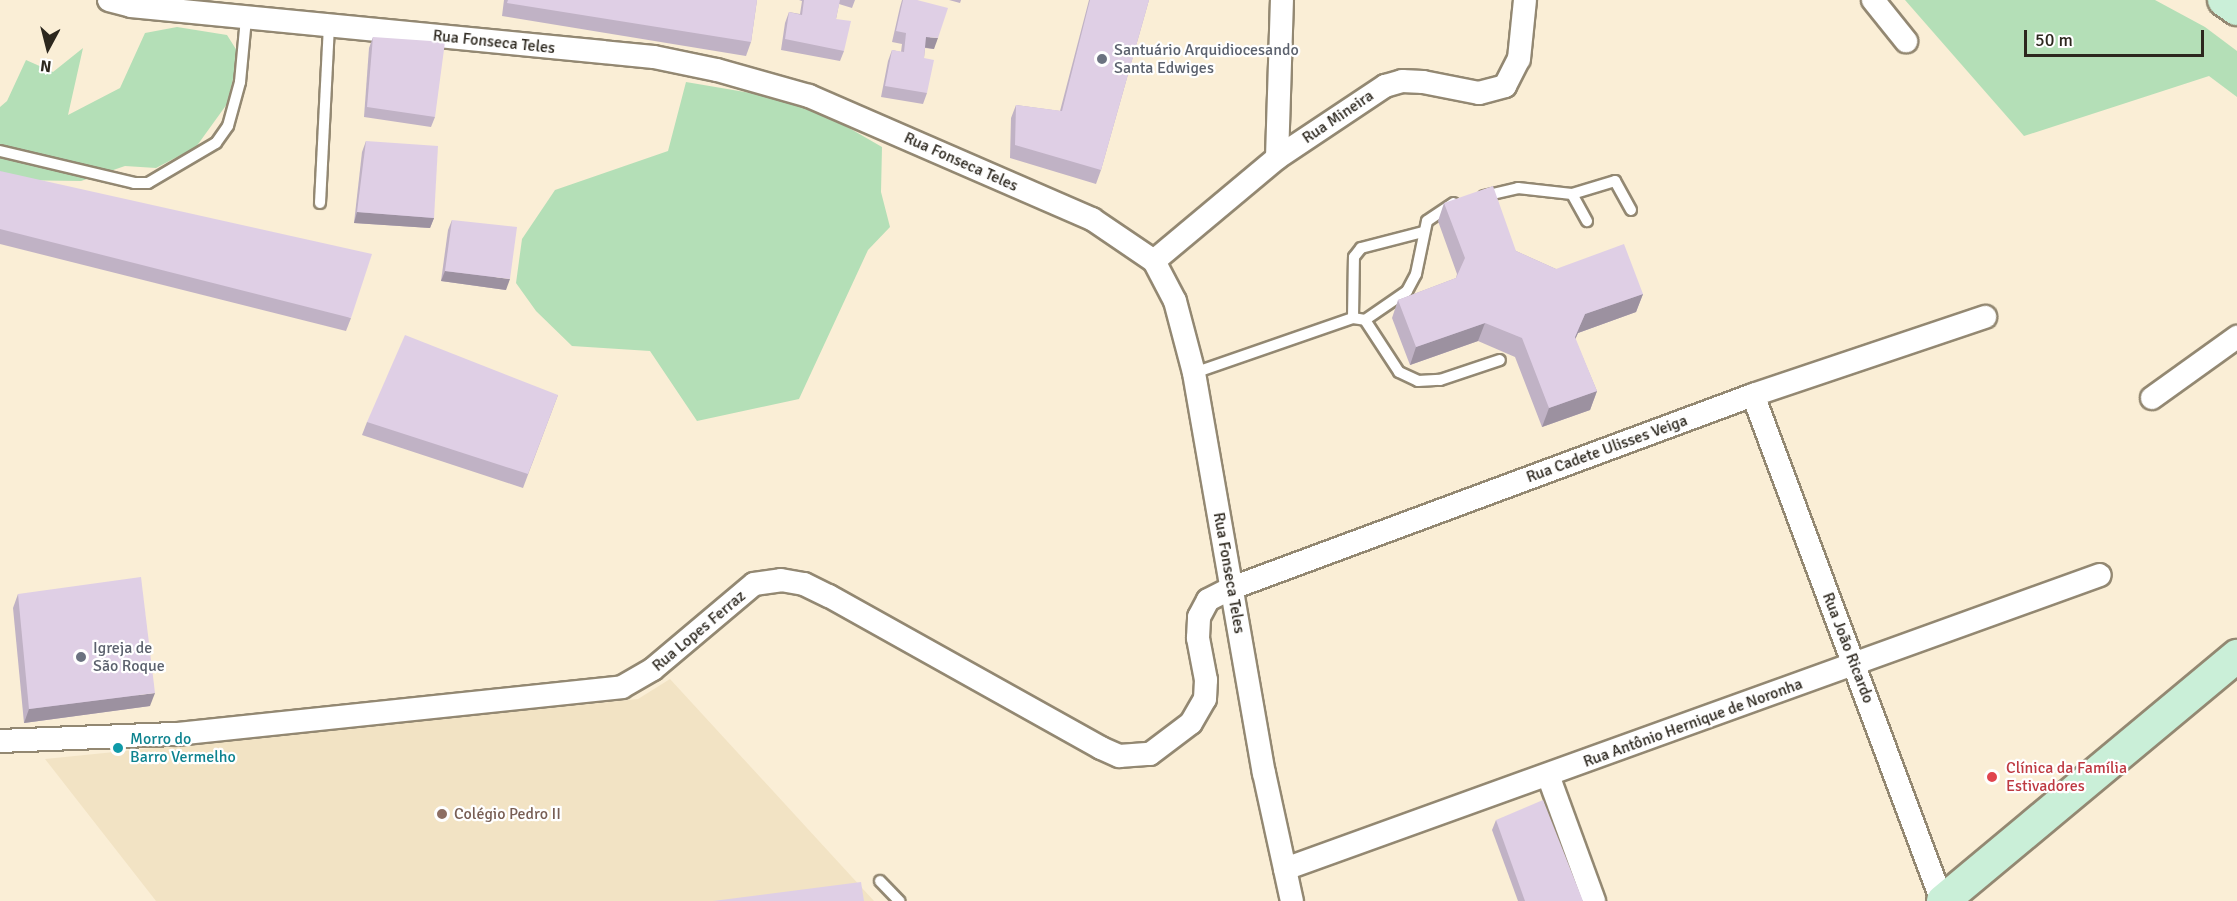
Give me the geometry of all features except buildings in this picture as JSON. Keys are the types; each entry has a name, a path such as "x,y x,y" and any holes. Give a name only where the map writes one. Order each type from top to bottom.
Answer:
{"main road":[{"path":"2224,0 2237,9"},
{"path":"1943,901 2237,656"}],"street":[{"name":"Rua Fonseca Teles","path":"109,0 246,18 654,57 717,70 809,96 1092,219 1154,261 1176,301 1194,373 1232,588 1292,901"},
{"path":"1277,158 1282,0"},
{"name":"Rua Mineira","path":"1154,261 1277,158 1385,86 1402,81 1423,82 1479,93 1505,86 1519,59 1525,0"},
{"path":"1873,0 1906,42"},
{"name":"Rua Cadete Ulisses Veiga","path":"1232,588 1753,395 1985,317"},
{"path":"2152,399 2237,337"},
{"name":"Rua João Ricardo","path":"1753,395 1943,901"},
{"name":"Rua Antônio Hernique de Noronha","path":"1285,869 1854,666 2100,575"},
{"name":"Rua Lopes Ferraz","path":"0,741 177,734 622,687 653,669 754,585 781,580 804,584 829,596 1101,748 1119,756 1135,756 1164,746 1191,723 1205,699 1206,680 1198,638 1199,617 1208,600 1232,588"},
{"path":"1548,775 1593,901"}],"lane":[{"path":"0,151 134,183 148,183 216,143 228,126 240,82 246,18"},
{"path":"320,203 329,25"},
{"path":"1194,373 1353,318 1365,320 1407,291 1416,274 1427,220 1449,204 1518,189 1572,194 1615,181 1631,210"},
{"path":"1572,194 1587,221"},
{"path":"1353,318 1354,257 1361,248 1423,232"},
{"path":"1365,320 1399,372 1418,381 1440,380 1500,360"},
{"path":"880,881 899,901"}],"shaded area":[{"name":"Colégio Pedro II","path":"670,679 874,901 156,901 45,759 638,699"}],"green space":[{"path":"1905,0 2155,0 2205,27 2237,51 2237,97 2209,76 2024,136"},
{"path":"177,27 227,35 239,54 227,104 196,147 156,168 125,166 81,181 9,180 0,175 0,107 7,101 26,60 53,72 83,48 68,115 120,88 145,33"},
{"path":"686,82 804,102 882,147 881,192 890,227 868,250 799,399 697,421 650,351 572,346 536,311 516,283 522,239 555,190 668,151"}],"place":[{"name":"Santuário Arquidiocesando Santa Edwiges","path":"1102,59"},
{"name":"Igreja de São Roque","path":"81,657"},
{"name":"Morro do Barro Vermelho","path":"118,748"},
{"name":"Clínica da Família Estivadores","path":"1992,777"},
{"name":"Colégio Pedro II","path":"442,814"}]}
